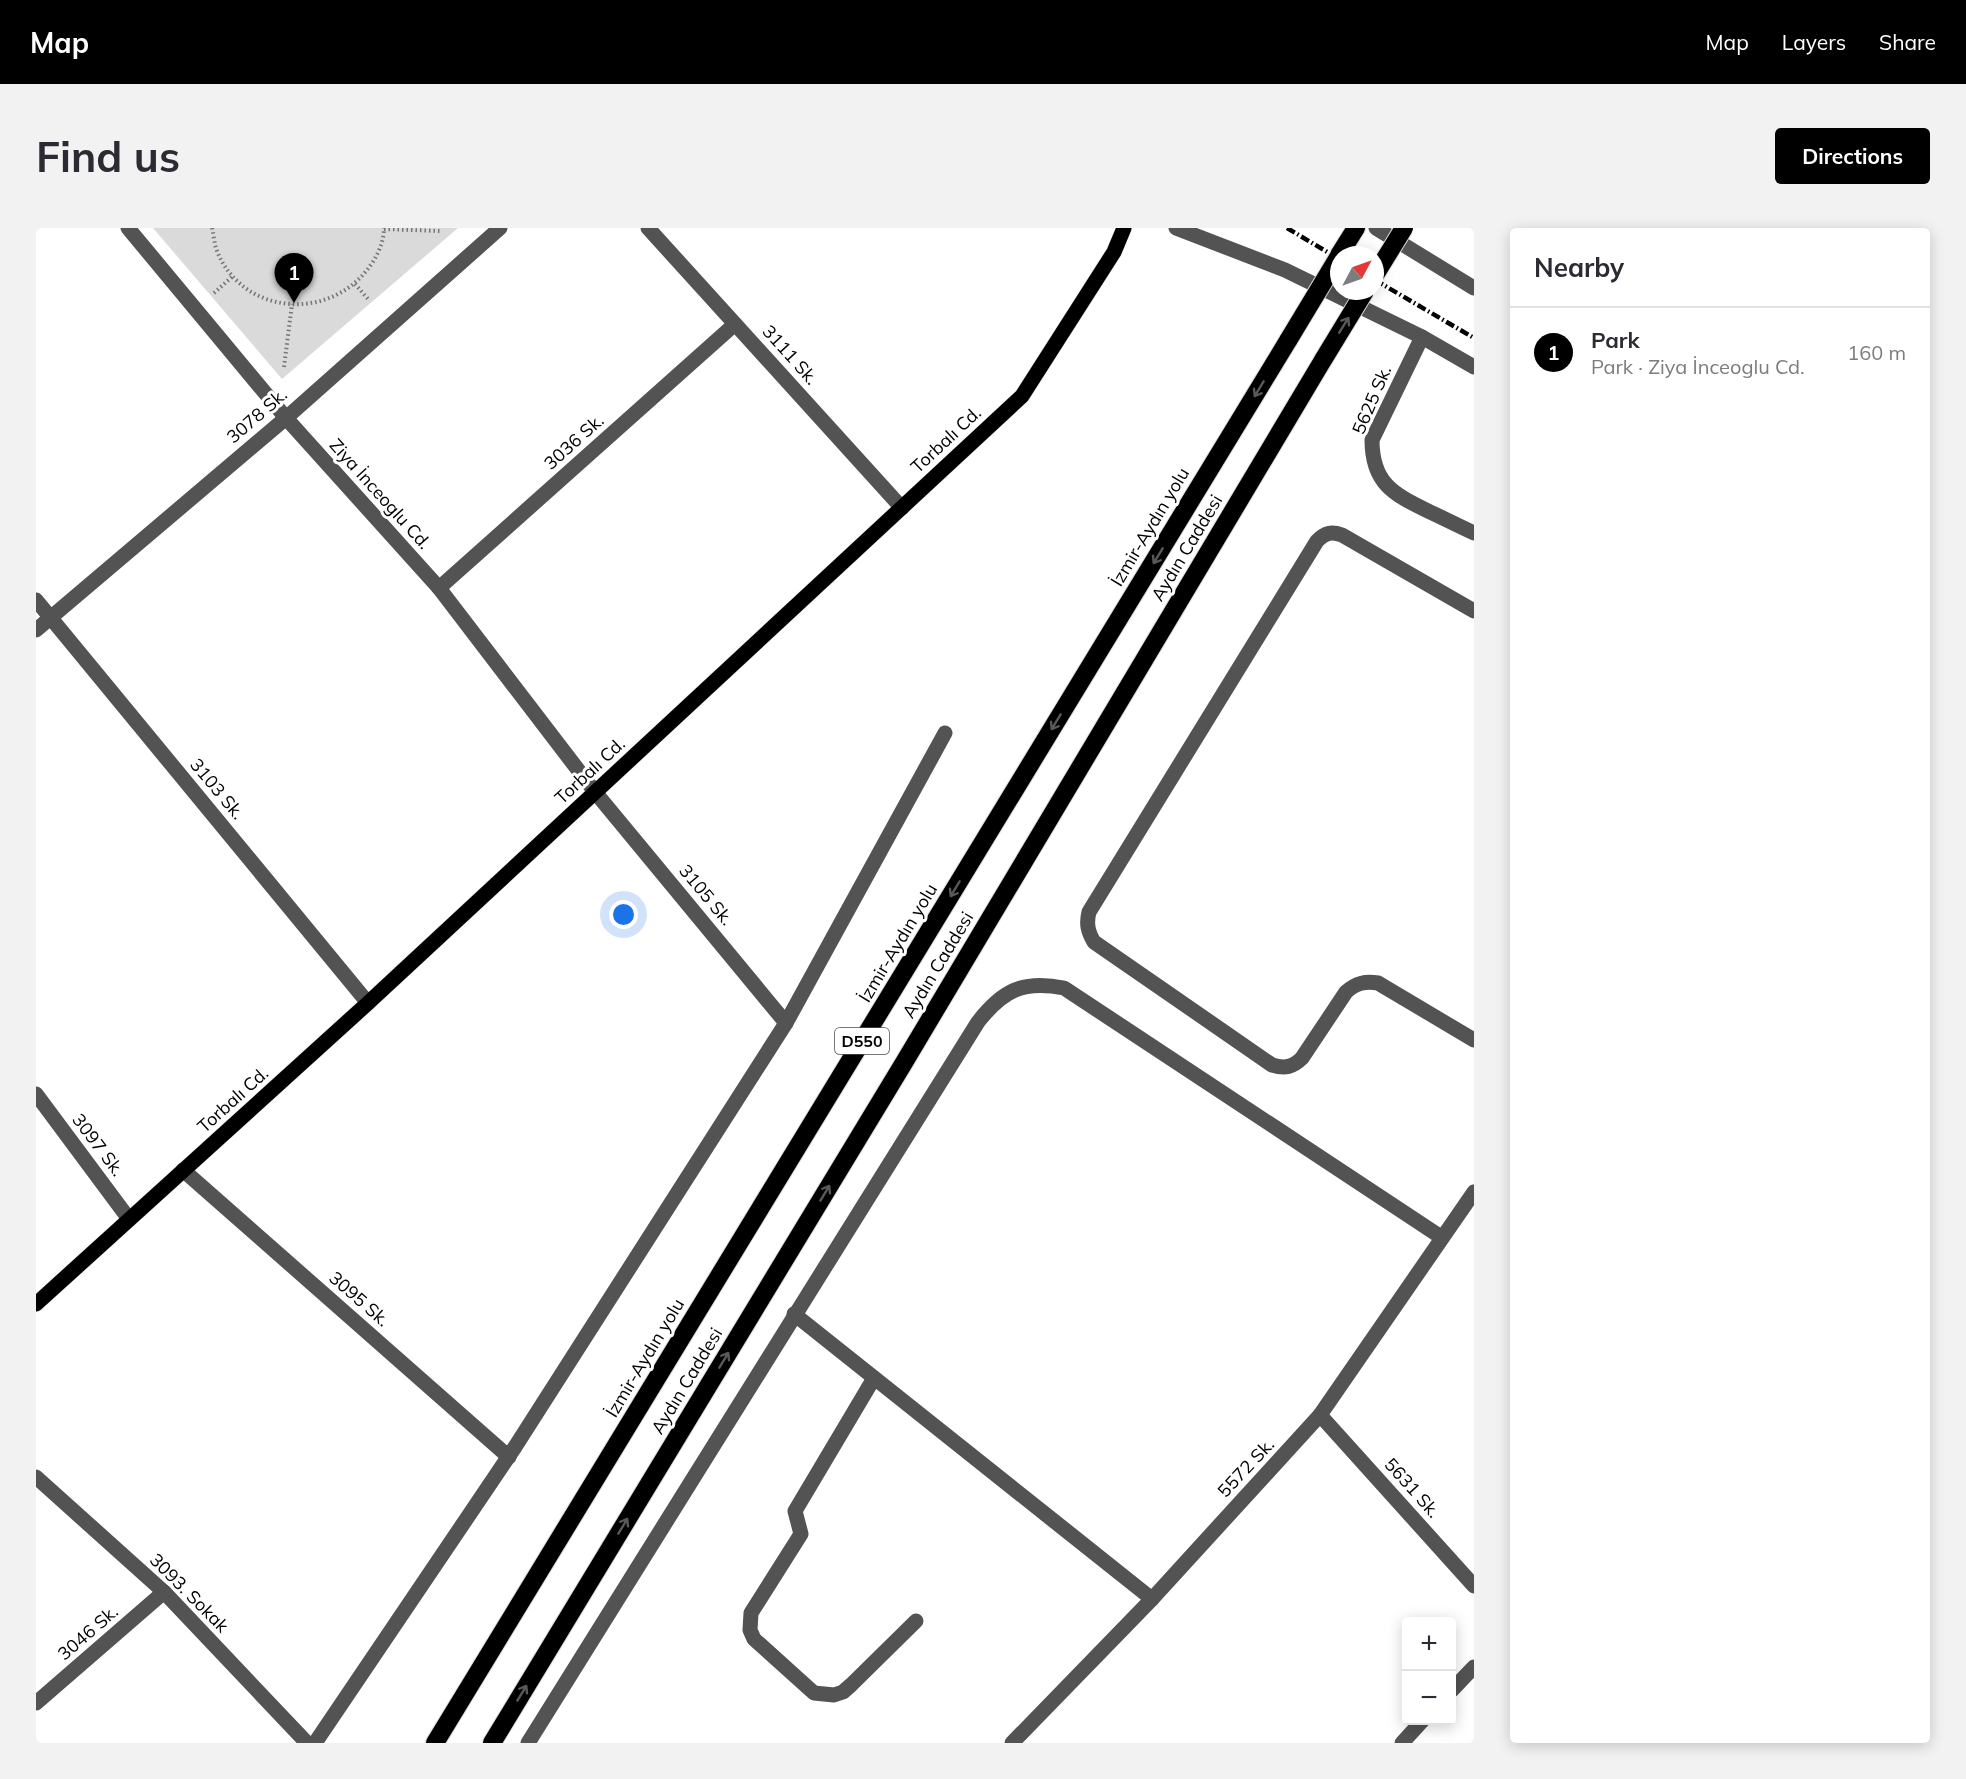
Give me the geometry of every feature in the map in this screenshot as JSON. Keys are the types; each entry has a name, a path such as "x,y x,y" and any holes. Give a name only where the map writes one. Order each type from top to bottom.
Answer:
{"highway":[{"name":"İzmir-Aydın yolu","path":"1345,246 1356,228"},
{"path":"1384,260 1404,228"},
{"name":"İzmir-Aydın yolu","path":"435,1743 1330,270"},
{"name":"Aydın Caddesi","path":"492,1743 905,1061 1360,300"}],"main road":[{"name":"Torbalı Cd.","path":"36,1304 368,1003 1022,396 1114,252 1124,228"}],"street":[{"name":"Ziya İnceoglu Cd.","path":"128,228 286,418 439,588 595,792"},
{"name":"3111 Sk.","path":"648,228 902,508"},
{"path":"1176,228 1285,270 1422,337 1474,367"},
{"path":"1376,228 1474,288"},
{"name":"3078 Sk.","path":"36,630 286,418 492,231"},
{"name":"3036 Sk.","path":"439,588 735,324"},
{"name":"5625 Sk.","path":"1422,337 1372,440 1374,463 1383,482 1394,493 1474,533"},
{"path":"1473,608 1342,536 1330,533 1323,536 1317,541 1089,912 1087,920 1094,942 1272,1065 1288,1067 1296,1064 1346,992 1353,986 1369,982 1378,984 1474,1040"},
{"name":"3103 Sk.","path":"36,600 368,1003"},
{"path":"315,1743 508,1457 786,1023 945,733"},
{"name":"3105 Sk.","path":"595,792 786,1023"},
{"path":"528,1743 978,1022 992,1004 1012,991 1029,986 1048,985 1064,988 1441,1237"},
{"name":"3097 Sk.","path":"36,1094 129,1219"},
{"name":"3095 Sk.","path":"183,1170 508,1457"},
{"name":"5572 Sk.","path":"1012,1743 1152,1599 1320,1415 1474,1192"},
{"path":"794,1314 1152,1599"},
{"path":"874,1378 795,1511 801,1534 751,1613 750,1630 754,1639 814,1693 834,1695 851,1685 916,1622"},
{"name":"5631 Sk.","path":"1320,1415 1474,1586"},
{"name":"3093. Sokak","path":"36,1477 164,1592 307,1743"},
{"name":"3046 Sk.","path":"36,1703 164,1592"},
{"path":"1456,1686 1474,1666"},
{"path":"1402,1743 1418,1725"}],"path":[{"path":"212,228 217,250 232,276 254,293 280,304 307,305 334,298 356,284 374,262 384,236 384,228 440,231"},
{"path":"214,293 232,276"},
{"path":"356,284 368,299"},
{"path":"284,367 292,304"}],"shaded area":[{"path":"153,228 458,228 282,379"}],"railway":[{"path":"1287,228 1330,254"},
{"path":"1384,285 1474,338"}],"place":[{"name":"Park","path":"294,303"}]}
